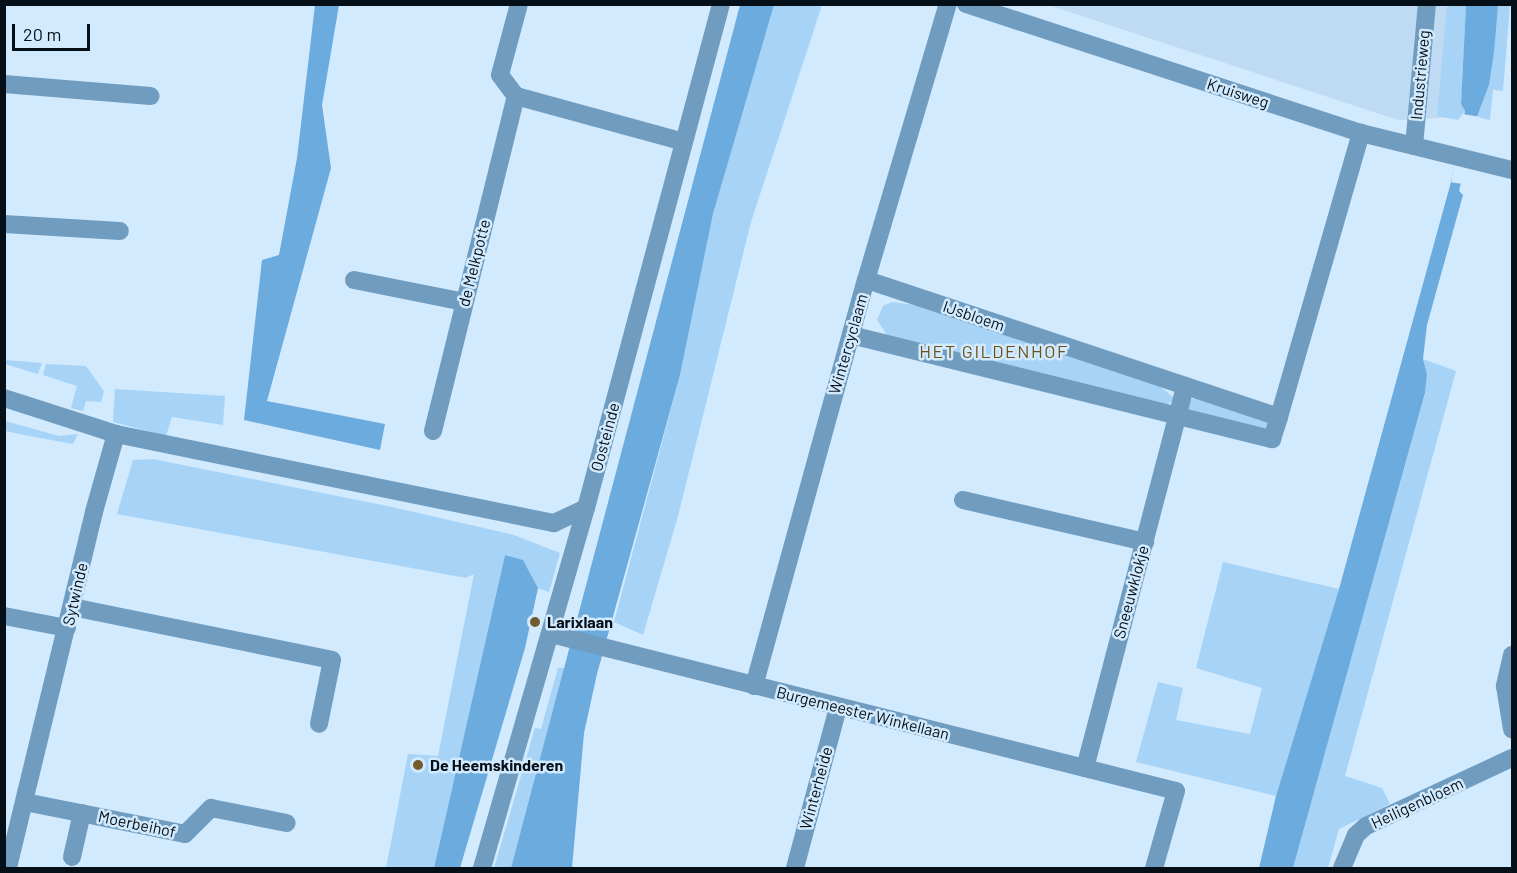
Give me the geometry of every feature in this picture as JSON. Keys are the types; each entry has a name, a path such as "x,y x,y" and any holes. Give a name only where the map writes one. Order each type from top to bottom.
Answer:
{"street":[{"path":"519,4 500,75 516,96 684,142"},
{"name":"Oosteinde","path":"482,868 556,635 586,508 721,4"},
{"name":"Wintercyclaam","path":"754,686 850,335 948,4"},
{"name":"Kruisweg","path":"966,4 1361,133 1512,170"},
{"name":"Industrieweg","path":"1414,146 1427,4"},
{"path":"4,84 151,96"},
{"name":"de Melkpotte","path":"433,431 516,96"},
{"path":"850,335 1272,439 1361,133"},
{"path":"4,224 120,231"},
{"path":"354,280 464,302"},
{"name":"IJsbloem","path":"866,280 1279,417"},
{"path":"1177,415 1185,387"},
{"path":"4,398 116,434 554,523 586,508"},
{"name":"Sneeuwklokje","path":"1085,768 1177,415"},
{"name":"Sytwinde","path":"8,868 116,434"},
{"path":"963,500 1145,542"},
{"path":"72,607 332,660 319,724"},
{"path":"4,616 67,628"},
{"name":"Burgemeester Winkellaan","path":"556,635 1176,791 1154,868"},
{"path":"1512,655 1505,686 1512,729"},
{"name":"Winterheide","path":"795,868 837,706"},
{"name":"Heiligenbloem","path":"1342,868 1356,835 1366,826 1512,758"},
{"name":"Moerbeihof","path":"25,802 185,834 211,808 287,823"},
{"name":"Moerbeihof","path":"72,857 82,813"}],"shaded area":[{"path":"315,5 339,5 322,105 331,168 267,401 385,424 380,450 244,420 262,260 279,255 297,158"},
{"path":"740,5 774,5 713,214 680,375 597,674 584,733 572,868 511,868"},
{"path":"774,5 822,5 751,222 678,516 643,635 614,622 680,375 713,214"},
{"path":"1048,5 1464,5 1454,117 1398,120"},
{"path":"1447,5 1466,5 1461,104 1465,111 1458,120 1437,116"},
{"path":"1466,5 1498,5 1494,52 1489,85 1477,117 1459,191 1463,195 1427,325 1423,359 1427,374 1425,393 1293,868 1259,868 1276,796 1339,589 1451,182 1465,111 1461,104"},
{"path":"1498,5 1510,5 1503,91 1493,90 1490,120 1477,117 1489,85"},
{"path":"892,302 915,305 1161,387 1175,399 1166,405 887,335 877,320 883,306"},
{"path":"1423,359 1456,371 1345,776 1382,788 1390,804 1339,829 1328,868 1293,868 1425,394 1427,374"},
{"path":"5,360 42,363 38,374 5,364"},
{"path":"46,364 86,366 104,391 101,402 86,401 83,411 71,408 77,386 43,375"},
{"path":"115,389 225,396 223,425 172,417 166,436 113,422"},
{"path":"1196,398 1271,422 1270,431 1186,409 1189,400"},
{"path":"5,421 59,436 78,434 73,444 5,431"},
{"path":"153,459 392,507 514,535 560,553 549,592 538,588 523,560 505,555 434,868 386,868 408,754 438,756 474,574 466,578 117,514 133,460"},
{"path":"505,555 523,560 538,588 525,648 460,868 434,868"},
{"path":"1223,562 1339,589 1276,796 1136,762 1158,682 1183,688 1176,720 1250,734 1262,688 1196,668"},
{"path":"558,668 566,668 511,868 494,868 535,728 541,729"}],"pier":[{"path":"1462,114 1480,117 1469,185 1451,182"}],"place":[{"name":"Larixlaan","path":"535,622"},
{"name":"De Heemskinderen","path":"418,765"}],"district":[{"name":"HET GILDENHOF","path":"994,351"}]}
